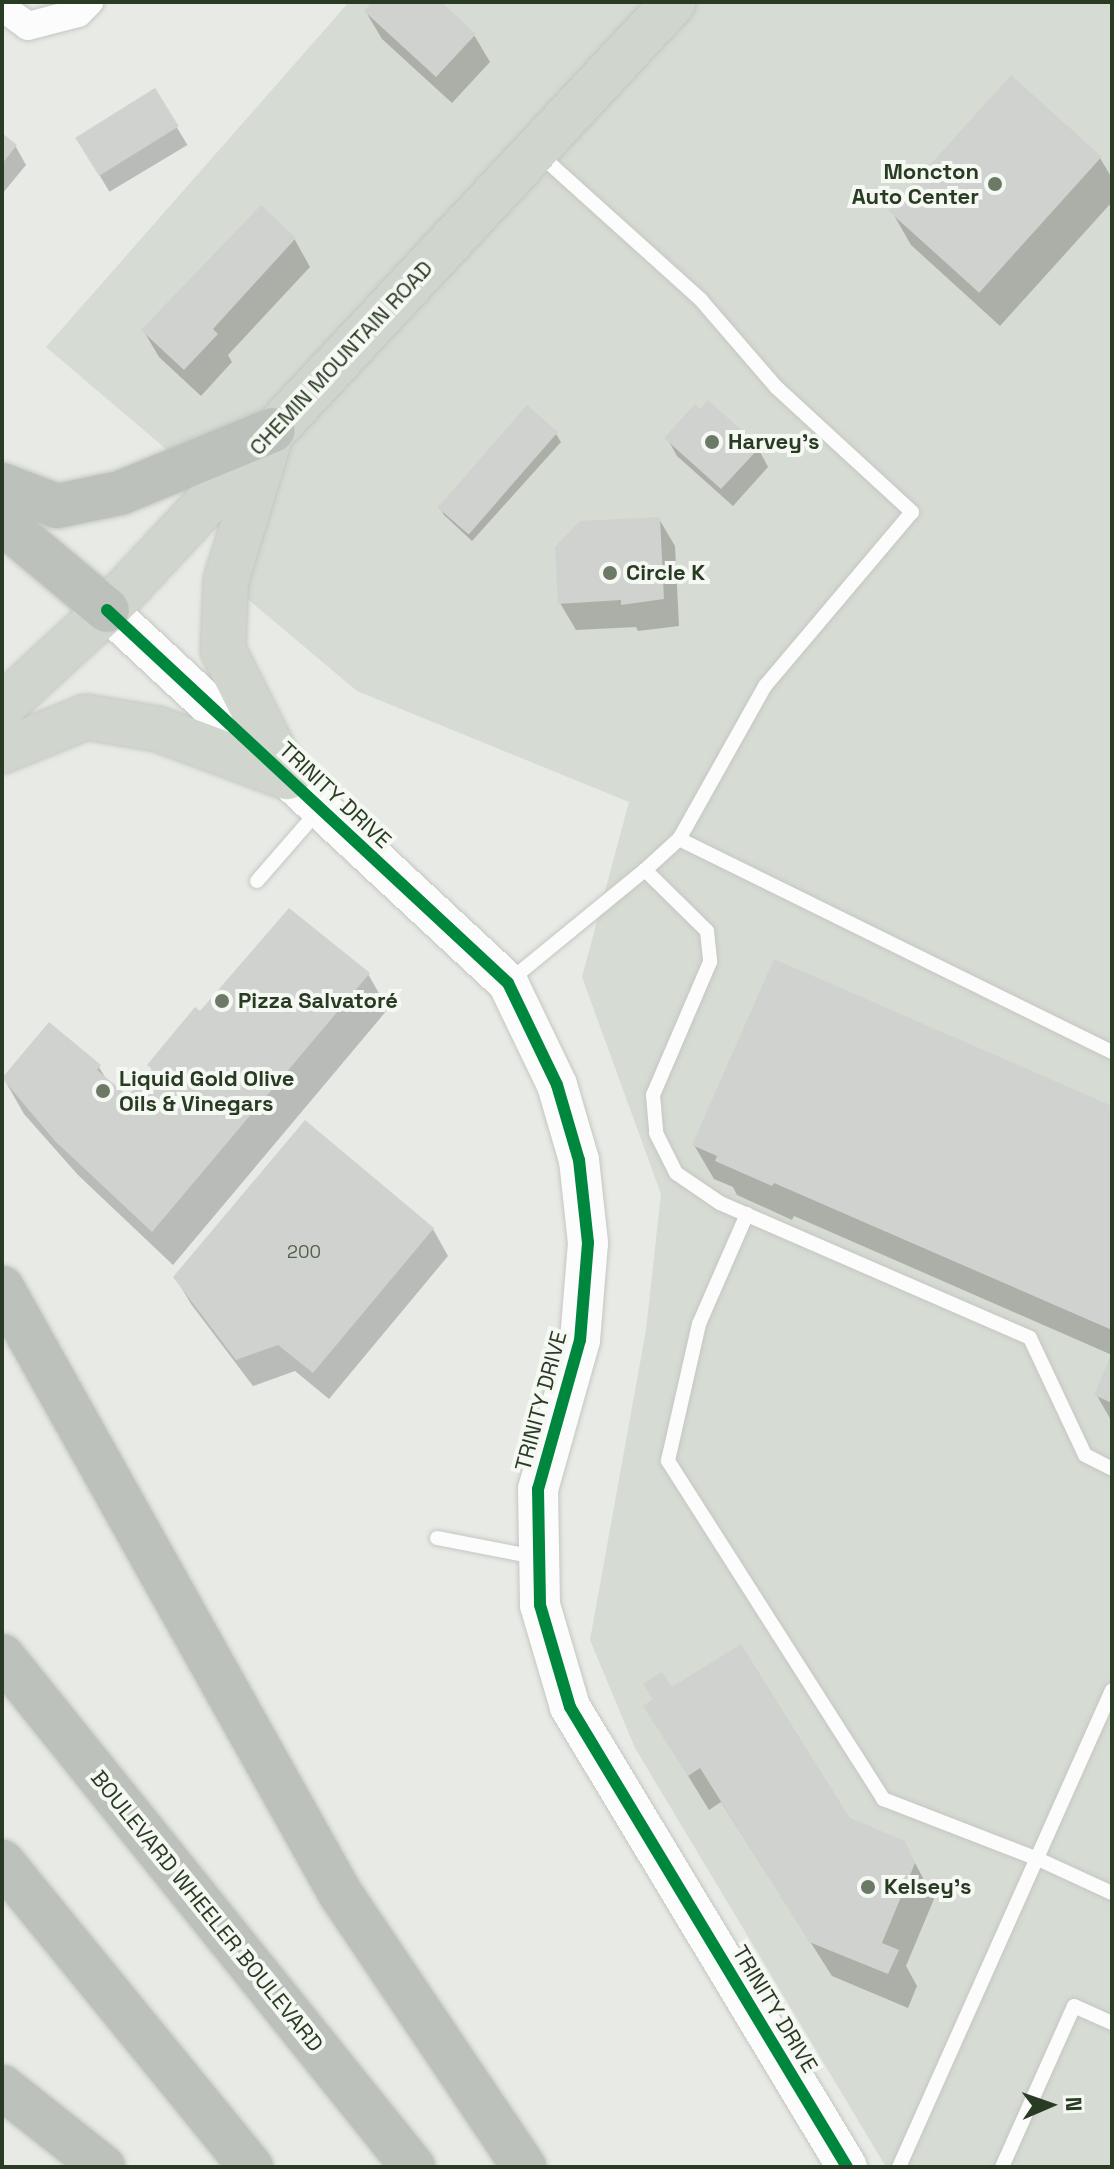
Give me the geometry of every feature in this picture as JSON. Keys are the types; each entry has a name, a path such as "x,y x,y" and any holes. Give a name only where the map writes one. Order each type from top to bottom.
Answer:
{"highway":[{"path":"2,485 57,506 120,493 273,430"},
{"path":"2,522 107,610"},
{"path":"2,1288 340,1893 524,2167"},
{"name":"BOULEVARD WHEELER BOULEVARD","path":"2,1656 413,2167"},
{"path":"2,1862 251,2167"},
{"path":"2,2087 103,2167"}],"main road":[{"name":"CHEMIN MOUNTAIN ROAD","path":"2,707 107,610 674,2"},
{"path":"273,430 226,581 223,650 287,777"},
{"path":"2,751 86,717 158,729 287,777"}],"street":[{"path":"2,7 28,26 78,13 89,2"},
{"name":"TRINITY DRIVE","path":"107,610 508,983 557,1085 579,1160 588,1243 580,1340 538,1489 540,1605 570,1707 847,2167"}],"lane":[{"path":"508,983 679,839 765,686 912,512 776,387 701,300 535,150"},
{"path":"257,881 320,808"},
{"path":"679,839 1112,1052"},
{"path":"645,870 707,931 710,962 653,1095 656,1133 676,1173 720,1203 1030,1338 1085,1455 1112,1469"},
{"path":"747,1214 699,1324 668,1461 883,1799 1038,1859 1112,1893"},
{"path":"437,1538 539,1558"},
{"path":"899,2167 1112,1690"},
{"path":"1002,2167 1074,2006 1112,2023"}],"shaded area":[{"path":"349,2 1112,2 1112,2167 886,2167 635,1748 590,1640 646,1330 661,1194 582,977 629,802 357,691 226,581 272,431 186,466 46,347"}],"building":[{"path":"372,2 441,2 476,34 436,77 364,11"},
{"name":"Moncton Auto Center","path":"1011,75 1102,157 979,293 889,211"},
{"path":"155,88 179,126 99,176 75,138"},
{"path":"2,133 17,145 2,164"},
{"path":"261,205 296,238 213,329 218,334 184,370 141,330"},
{"name":"Harvey's","path":"708,400 760,447 721,489 664,438 695,404 700,409"},
{"path":"527,405 558,432 469,535 438,508"},
{"name":"Circle K","path":"660,517 664,599 621,605 621,600 558,604 555,547 580,521"},
{"path":"289,908 370,973 152,1232 55,1141 2,1078 49,1022 101,1065 97,1070 127,1095 131,1093 152,1069 147,1065 195,1007 200,1011"},
{"path":"774,959 1112,1106 1112,1330 774,1183 772,1186 715,1161 717,1156 692,1145"},
{"path":"305,1120 434,1228 313,1373 278,1345 236,1360 173,1277"},
{"path":"1112,1353 1112,1403 1094,1395"},
{"path":"741,1644 850,1818 905,1841 915,1863 882,1943 899,1950 888,1974 809,1942 700,1768 688,1776 643,1706 653,1699 643,1684 662,1672 672,1687"}],"cycle path":[{"path":"107,610 508,983 557,1085 579,1160 588,1243 580,1340 538,1489 540,1605 570,1707 847,2167"}],"place":[{"name":"Moncton Auto Center","path":"995,184"},
{"name":"Harvey's","path":"712,442"},
{"name":"Circle K","path":"610,573"},
{"name":"Pizza Salvatoré","path":"222,1001"},
{"name":"Liquid Gold Olive Oils & Vinegars","path":"103,1091"},
{"name":"Kelsey's","path":"868,1887"}]}
